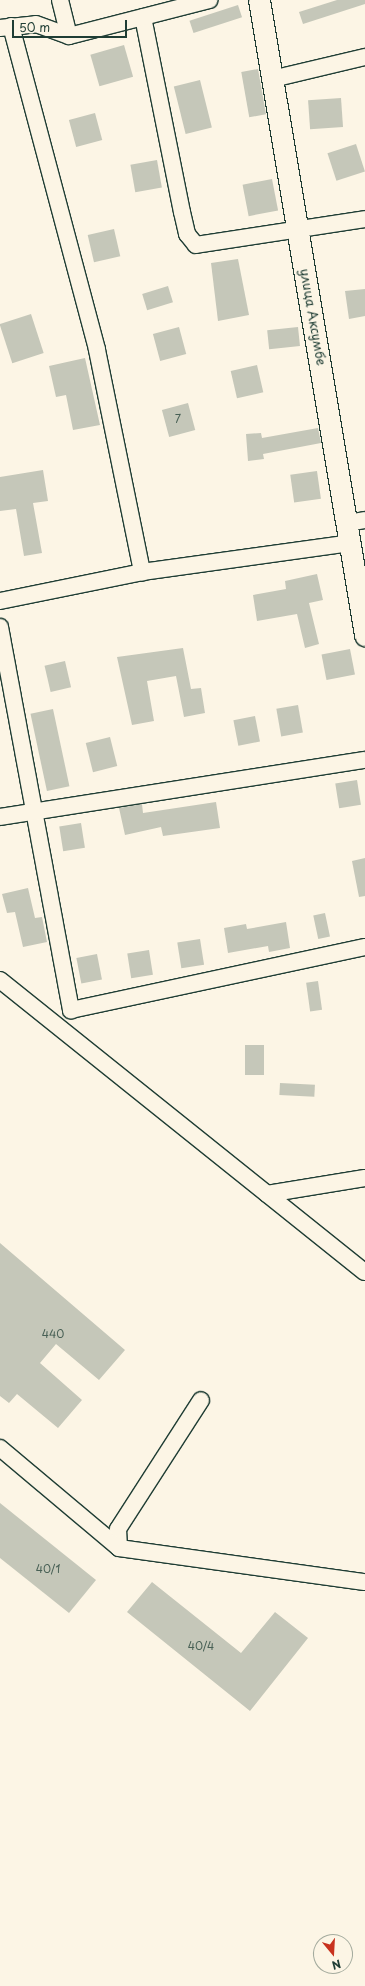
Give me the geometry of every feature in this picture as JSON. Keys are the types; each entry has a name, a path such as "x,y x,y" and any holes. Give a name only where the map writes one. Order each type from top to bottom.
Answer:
{"main road":[{"name":"улица Аксумбе","path":"259,0 298,228 357,522 352,543 365,635"}],"street":[{"path":"60,0 69,36"},
{"path":"142,572 97,350 6,27 36,24 69,36 209,0"},
{"path":"143,17 187,234 196,245 298,228 365,219"},
{"path":"272,79 365,57"},
{"path":"0,601 142,572 352,543"},
{"path":"0,628 71,1010"},
{"path":"0,817 365,760"},
{"path":"59,1027 71,1010 365,947"},
{"path":"0,980 365,1272"},
{"path":"267,1194 365,1178"},
{"path":"119,1548 118,1530 201,1400"},
{"path":"0,1448 119,1548 365,1582"}],"building":[{"path":"337,0 365,0 365,4 303,24 299,12"},
{"path":"238,5 242,17 194,33 189,21"},
{"path":"124,45 133,77 99,86 90,55"},
{"path":"258,69 266,114 249,117 241,72"},
{"path":"200,80 212,128 186,134 174,87"},
{"path":"341,98 343,127 310,129 308,100"},
{"path":"95,113 102,140 76,147 69,120"},
{"path":"356,144 365,172 336,181 327,153"},
{"path":"157,160 162,188 135,192 130,165"},
{"path":"272,179 278,210 249,216 243,185"},
{"path":"114,229 120,256 94,262 88,235"},
{"path":"238,259 249,315 218,321 211,263"},
{"path":"168,286 173,302 147,310 142,294"},
{"path":"365,289 365,316 349,319 345,291"},
{"path":"31,314 44,353 12,363 0,324"},
{"path":"179,327 186,354 160,361 153,334"},
{"path":"298,327 300,346 269,349 267,330"},
{"path":"85,358 100,425 73,430 66,395 56,397 49,366"},
{"path":"257,365 263,392 237,398 231,371"},
{"path":"188,403 195,430 169,437 162,410"},
{"path":"318,428 321,443 263,454 264,459 248,461 246,434 261,433 262,438"},
{"path":"43,470 48,501 33,503 42,553 24,556 16,509 0,511 0,477"},
{"path":"317,471 321,499 294,502 290,475"},
{"path":"317,574 323,600 309,603 319,644 305,648 297,614 257,621 253,595 286,589 285,581"},
{"path":"183,648 191,689 201,688 205,713 184,717 176,676 147,681 154,721 132,725 117,657"},
{"path":"350,649 355,675 326,680 322,655"},
{"path":"65,661 71,687 51,692 45,666"},
{"path":"298,705 303,733 281,736 276,709"},
{"path":"53,709 69,786 47,791 31,714"},
{"path":"255,716 260,742 238,746 233,720"},
{"path":"110,737 117,766 93,772 86,743"},
{"path":"357,780 361,805 339,808 335,783"},
{"path":"216,802 220,828 163,836 161,827 125,835 119,808 142,804 143,813"},
{"path":"81,823 85,848 63,851 59,826"},
{"path":"365,858 365,896 359,897 352,861"},
{"path":"28,888 35,918 42,917 47,942 23,947 15,912 7,913 2,894"},
{"path":"325,913 330,936 318,939 313,915"},
{"path":"286,922 290,948 269,952 268,946 228,953 224,928 246,924 247,929"},
{"path":"200,939 204,965 181,968 177,943"},
{"path":"149,950 153,975 131,978 127,953"},
{"path":"97,954 102,980 81,984 76,958"},
{"path":"318,981 322,1010 310,1011 306,983"},
{"path":"245,1045 264,1045 264,1075 245,1075"},
{"path":"280,1083 315,1085 314,1097 279,1095"},
{"path":"0,1243 125,1350 99,1380 56,1344 40,1363 82,1400 58,1428 17,1394 9,1403 0,1396"},
{"path":"0,1503 96,1580 69,1613 0,1558"},
{"path":"152,1582 241,1653 275,1612 308,1638 250,1711 127,1612"}]}
